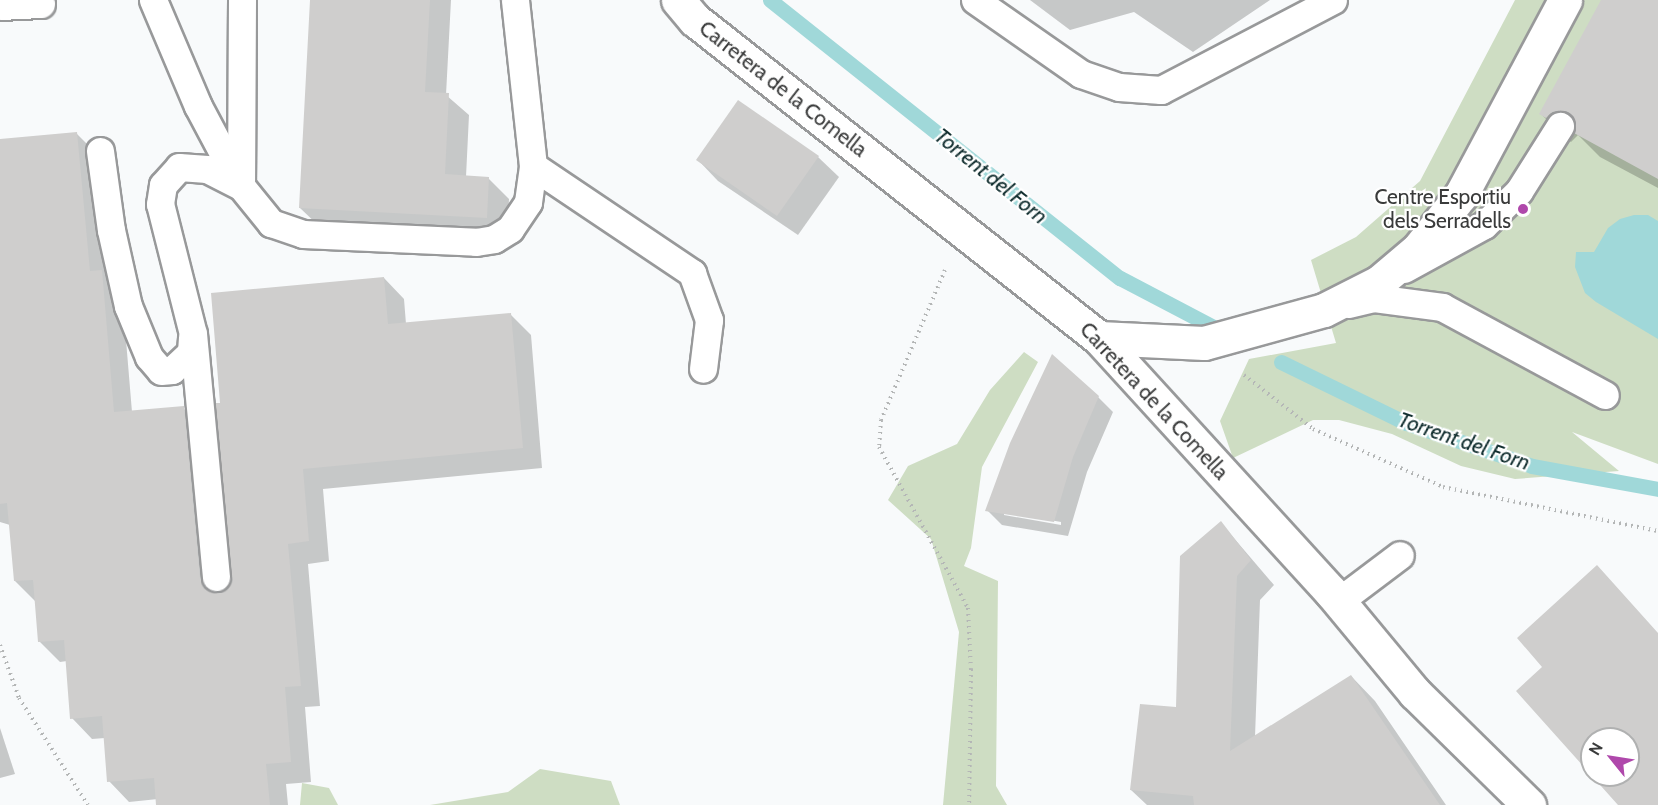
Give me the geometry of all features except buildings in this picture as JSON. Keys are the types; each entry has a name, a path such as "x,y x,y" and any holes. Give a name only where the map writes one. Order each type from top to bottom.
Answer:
{"main road":[{"name":"Carretera de la Comella","path":"678,0 695,20 1099,338 1338,602 1415,693 1529,805"},
{"path":"1099,338 1204,343 1324,310 1378,282 1418,249 1461,195 1565,0"}],"lane":[{"path":"153,0 198,106 241,186 271,223 303,234 476,242 494,239 510,229 528,202 532,166 515,0"},
{"path":"241,186 242,0"},
{"path":"975,0 1081,74 1119,87 1161,90 1333,0"},
{"path":"0,6 41,4"},
{"path":"1378,282 1484,225 1519,191 1560,126"},
{"path":"100,150 111,230 128,306 149,357 161,371 172,370 191,352 193,334"},
{"path":"532,166 692,273 709,320 703,369"},
{"path":"216,577 193,334 160,204 163,185 179,167 207,169 241,186"},
{"path":"1324,310 1374,298 1442,307 1605,395"},
{"path":"1338,602 1400,555"}],"path":[{"path":"962,231 888,401 881,420 879,447 968,608 971,669 969,805"},
{"path":"1204,343 1313,429 1443,487 1658,531"},
{"path":"0,645 19,698 88,805"}],"green space":[{"name":"Centre Esportiu dels Serradells","path":"1515,0 1658,0 1658,464 1572,432 1619,471 1515,479 1461,466 1392,434 1339,420 1313,420 1233,458 1220,421 1249,359 1336,343 1311,260 1356,237 1420,181"},
{"path":"1024,352 1038,362 982,467 971,548 964,566 998,581 996,786 1007,805 943,805 959,632 931,539 888,500 908,466 957,444 990,390"},
{"path":"540,769 611,781 620,805 430,805 508,792"},
{"path":"302,783 329,788 338,805 300,805"}],"water":[{"path":"1634,215 1648,215 1658,221 1658,339 1585,293 1575,267 1576,252 1594,252 1608,228 1620,219"}],"waterway":[{"name":"Torrent del Forn","path":"770,0 1120,278 1223,332"},
{"name":"Torrent del Forn","path":"1281,362 1406,423 1532,466 1658,489"}],"place":[{"name":"Centre Esportiu dels Serradells","path":"1523,209"}]}
